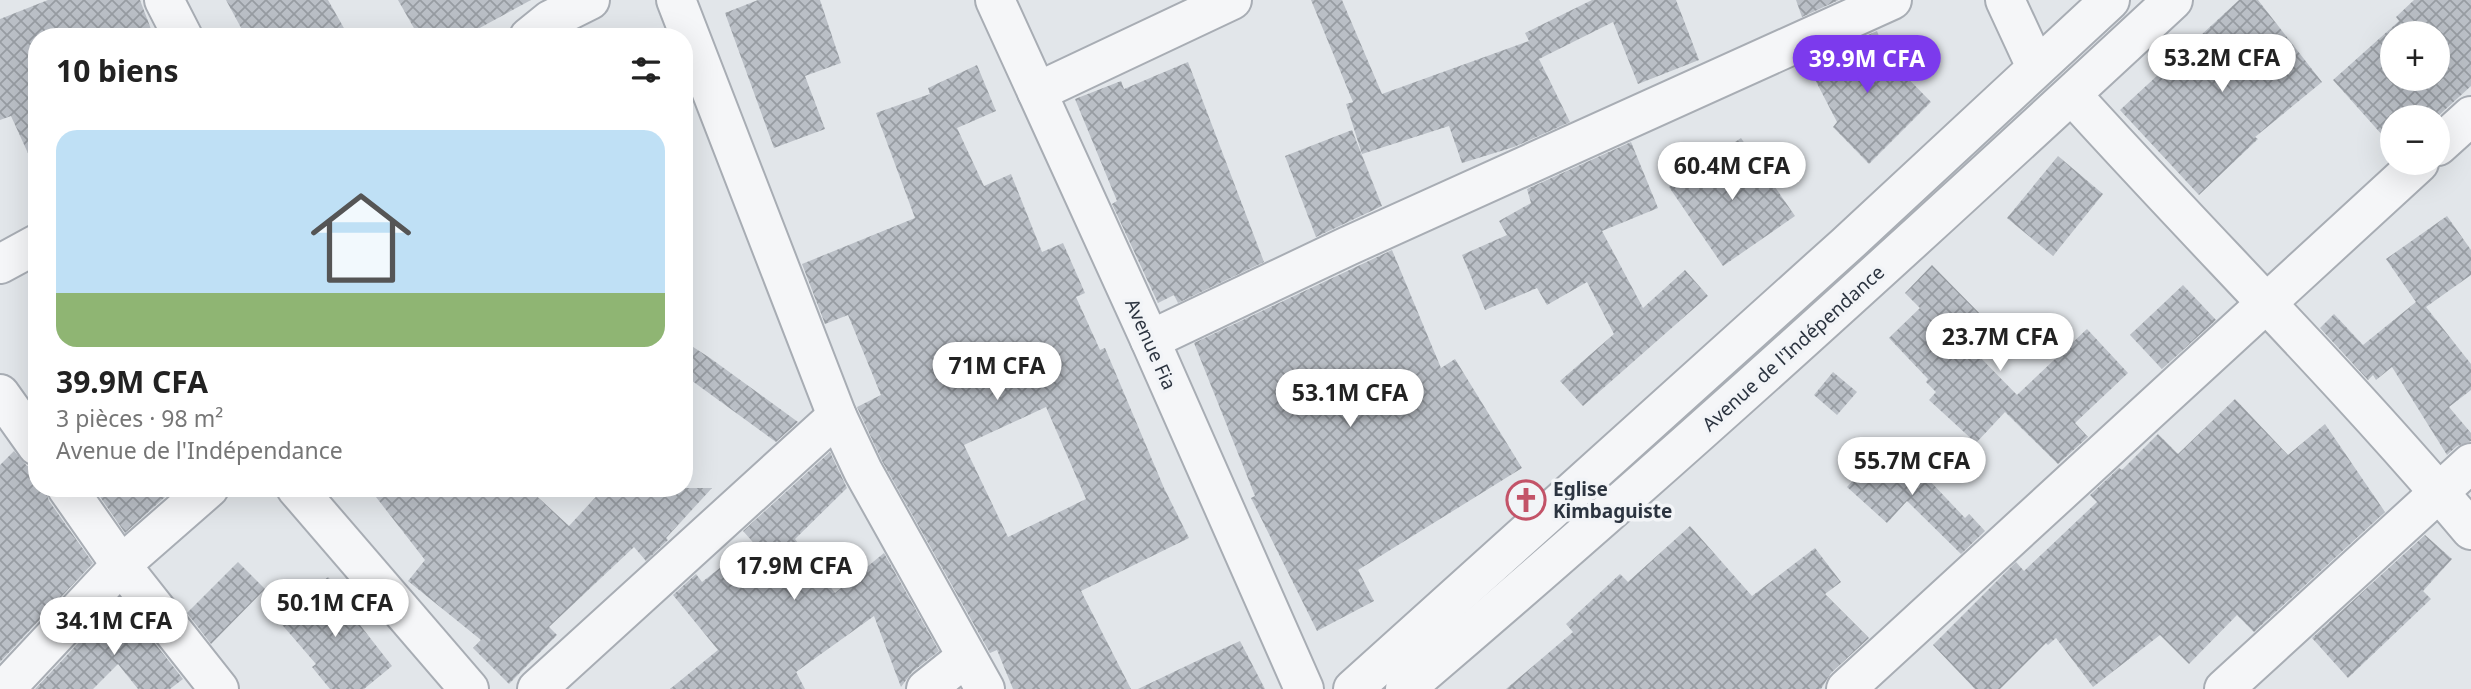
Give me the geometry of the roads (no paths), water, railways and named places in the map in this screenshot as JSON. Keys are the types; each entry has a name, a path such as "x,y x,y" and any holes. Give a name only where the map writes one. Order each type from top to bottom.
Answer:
{"street":[{"path":"164,0 178,28"},
{"path":"540,28 550,20 590,0"},
{"path":"676,0 687,28"},
{"name":"Avenue Fia","path":"995,0 1150,340 1304,689"},
{"path":"1037,92 1232,0"},
{"path":"1150,340 1360,240 1892,0"},
{"path":"2005,0 2036,67"},
{"name":"Avenue de l'Indépendance","path":"1353,689 1846,245 2110,0"},
{"name":"Avenue de l'Indépendance","path":"1405,689 1577,542 2174,0"},
{"path":"693,44 837,416 863,471 976,673 926,689"},
{"path":"2072,95 2173,207 2266,301 2439,491 2471,530"},
{"path":"2450,135 2471,116"},
{"path":"1846,689 2406,175"},
{"path":"0,264 28,249"},
{"path":"0,394 28,433"},
{"path":"537,689 837,416"},
{"path":"2224,689 2471,463"},
{"path":"73,497 121,565 219,689"},
{"path":"5,689 121,565 199,497"},
{"path":"304,497 469,689"}],"place":[{"name":"Eglise Kimbaguiste","path":"1526,500"}]}
